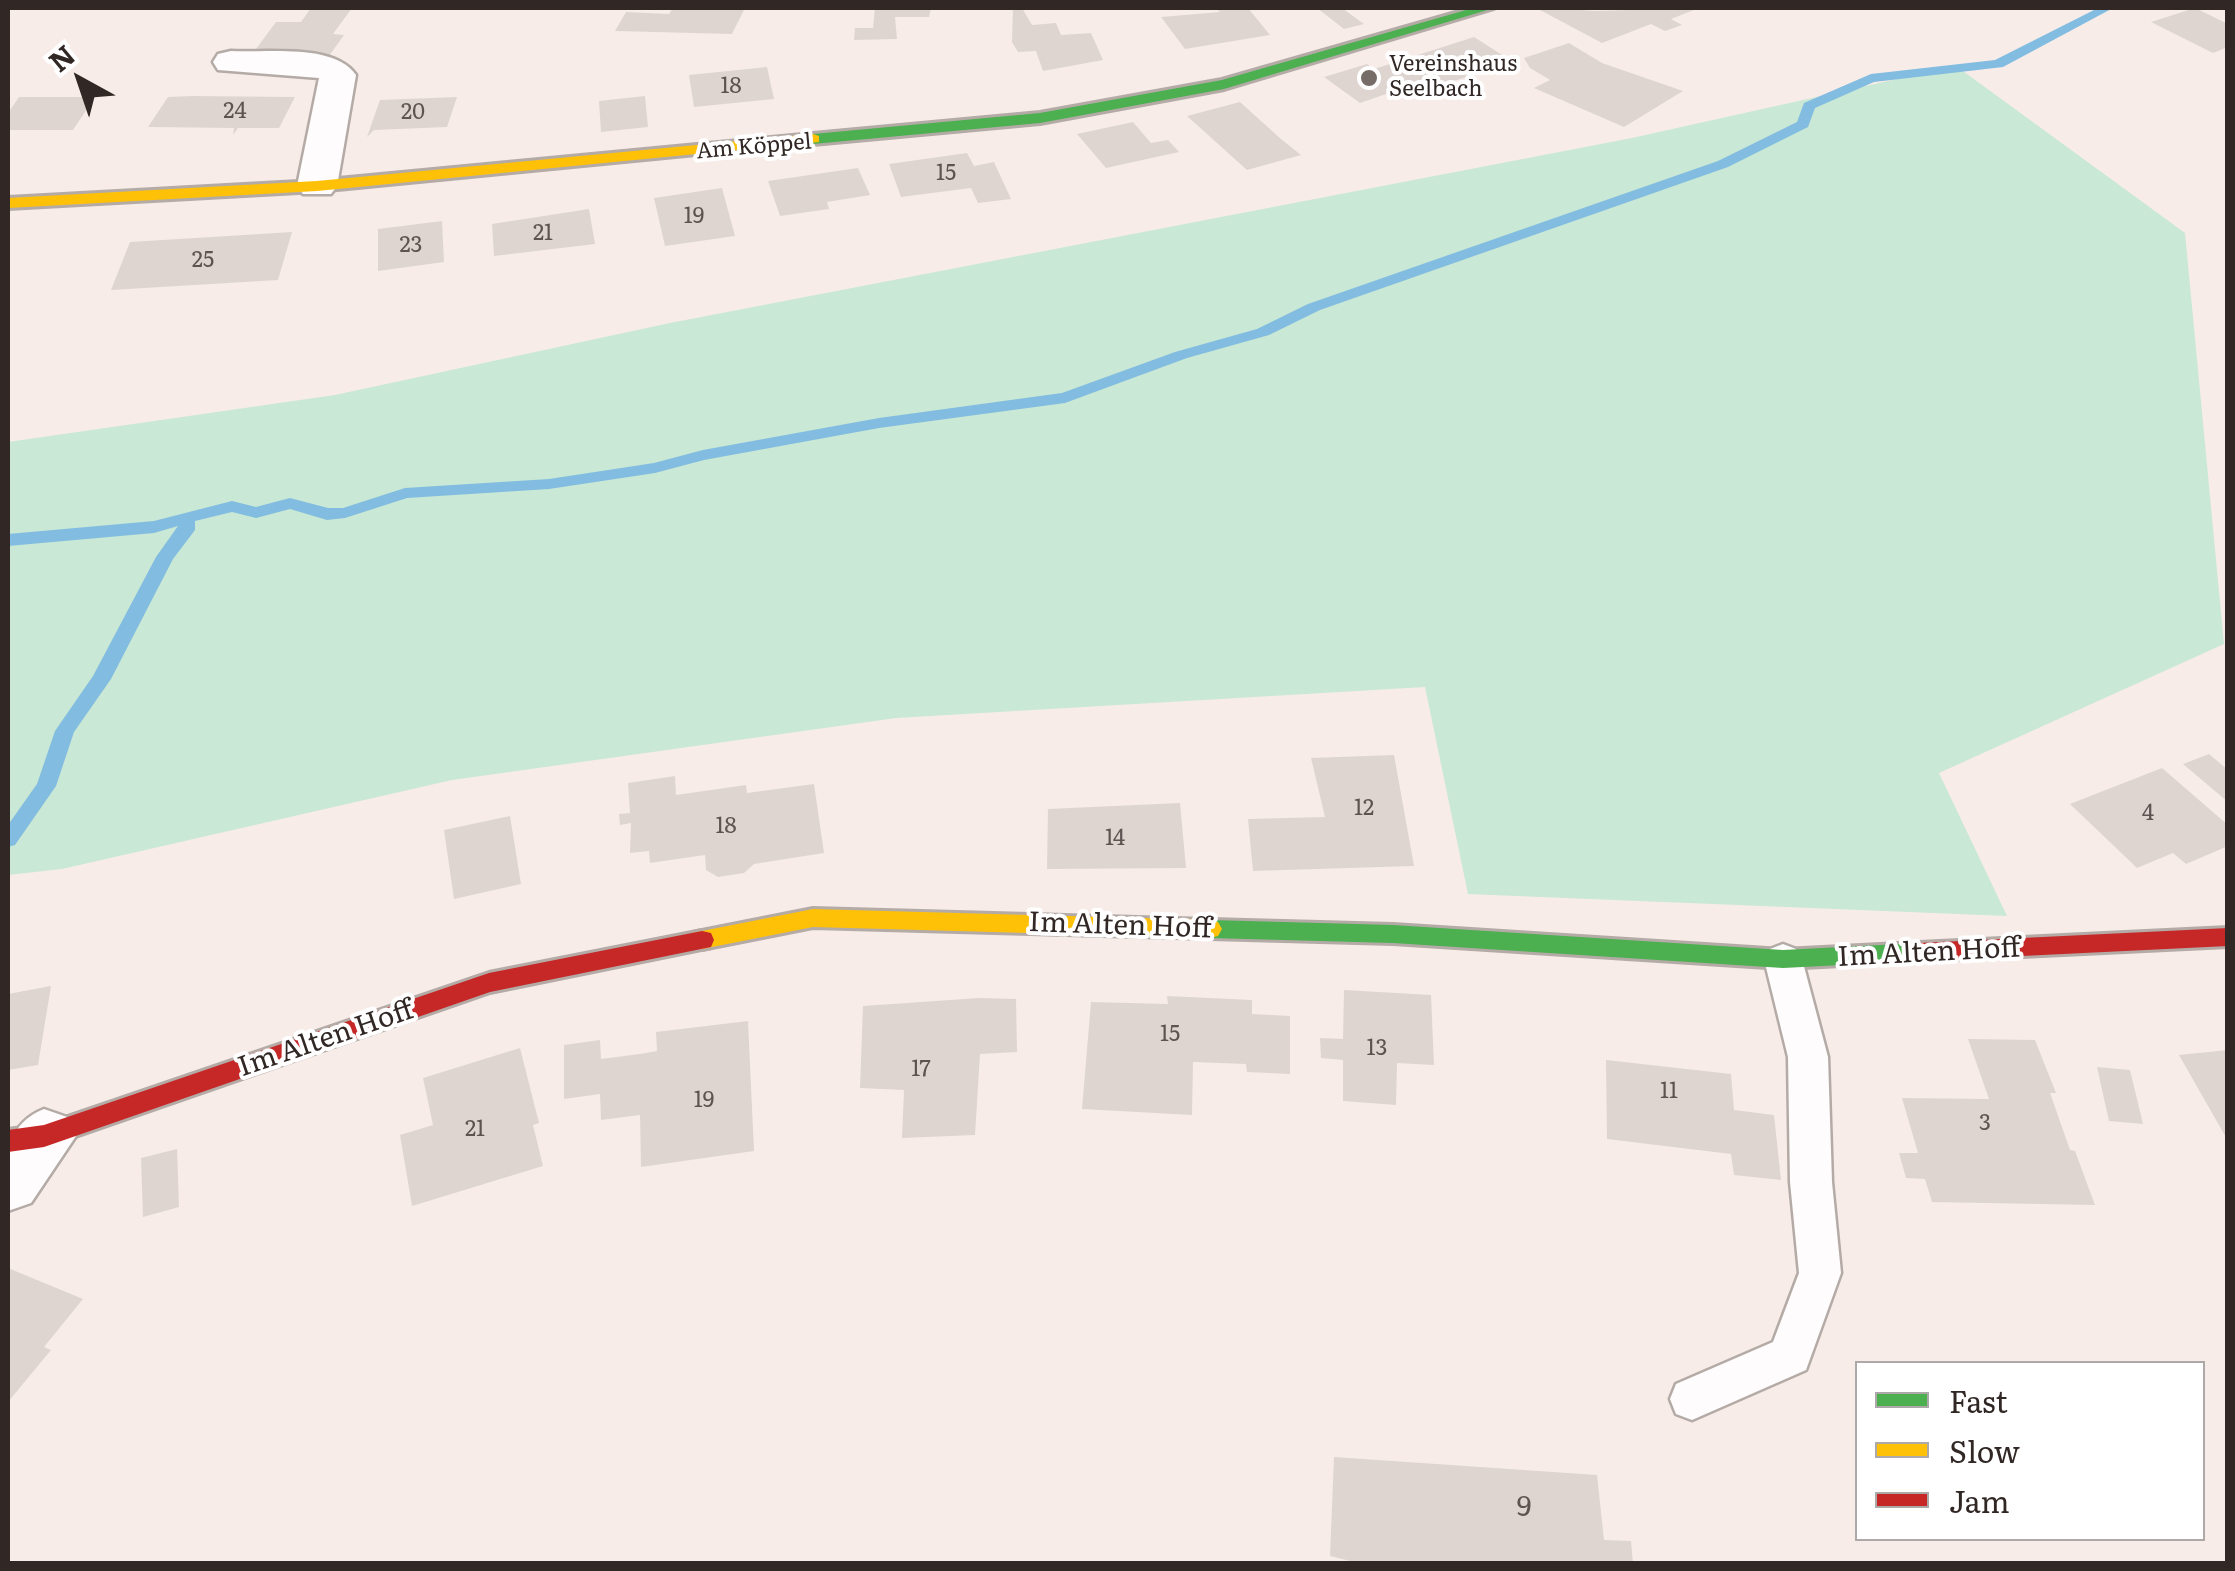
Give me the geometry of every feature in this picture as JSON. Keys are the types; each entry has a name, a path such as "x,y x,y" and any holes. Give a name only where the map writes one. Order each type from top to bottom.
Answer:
{"street":[{"name":"Am Köppel","path":"8,202 317,186 1040,118 1224,84 1487,8"},
{"path":"231,62 328,67 338,75 317,186"},
{"name":"Im Alten Hoff","path":"20,1154 489,982 813,918 1394,934 1783,959 2228,937"}],"lane":[{"path":"1692,1399 1790,1356 1820,1273 1811,1182 1808,1057 1783,959"}],"green space":[{"path":"1956,66 2185,233 2224,644 1939,773 2007,916 1468,894 1425,687 896,718 452,780 62,869 8,875 8,442 335,395 670,323 1632,138"}],"building":[{"path":"311,8 352,8 333,34 344,35 329,56 253,53 276,22 301,22"},
{"path":"673,8 745,8 732,34 615,31 626,12 669,14"},
{"path":"875,8 931,8 929,17 895,17 897,39 854,40 855,28 873,28"},
{"path":"1013,8 1022,8 1032,25 1056,23 1061,35 1091,33 1103,60 1043,71 1036,51 1018,52 1012,42"},
{"path":"1216,8 1248,8 1270,35 1185,49 1161,17 1220,12"},
{"path":"1317,8 1342,8 1364,24 1344,29"},
{"path":"1699,8 1671,19 1682,25 1665,31 1651,24 1602,43 1540,10"},
{"path":"2195,8 2228,24 2228,47 2213,53 2151,22"},
{"path":"1474,37 1513,62 1398,99 1389,93 1360,103 1324,77 1367,64 1374,69"},
{"path":"1569,43 1602,63 1683,91 1624,127 1534,88 1550,80 1530,68 1524,58"},
{"path":"767,67 774,99 694,107 689,75"},
{"path":"645,96 648,127 601,132 599,101"},
{"path":"19,97 95,97 73,130 8,130 8,113"},
{"path":"168,97 295,97 279,128 238,128 233,135 234,128 148,127"},
{"path":"457,97 447,127 374,130 367,137 380,100"},
{"path":"1240,102 1301,155 1247,170 1187,116"},
{"path":"1133,122 1151,143 1168,140 1179,152 1106,168 1077,134"},
{"path":"967,153 974,166 994,162 1011,199 978,203 971,188 901,197 889,164"},
{"path":"858,168 870,195 827,202 829,209 780,216 768,181"},
{"path":"722,188 735,236 665,246 654,198"},
{"path":"589,209 595,244 494,256 492,224"},
{"path":"442,221 444,262 378,271 378,229"},
{"path":"292,232 278,280 111,290 130,242"},
{"path":"2209,754 2228,770 2228,802 2183,764"},
{"path":"1394,755 1414,866 1253,871 1248,819 1325,817 1311,758"},
{"path":"2162,768 2228,825 2228,846 2186,864 2173,853 2137,868 2070,804"},
{"path":"675,776 676,795 746,785 747,793 814,784 824,853 754,864 744,873 718,877 706,870 705,855 650,863 649,851 630,853 631,823 620,825 619,814 630,813 628,783"},
{"path":"1180,803 1186,868 1047,869 1048,809"},
{"path":"510,816 521,884 454,899 444,830"},
{"path":"51,986 38,1065 8,1070 8,994"},
{"path":"1344,990 1431,995 1434,1065 1397,1063 1396,1105 1343,1101 1343,1060 1321,1058 1320,1038 1343,1039"},
{"path":"1167,996 1252,1000 1252,1014 1290,1016 1290,1074 1247,1072 1246,1064 1193,1062 1192,1115 1082,1109 1091,1002 1168,1004"},
{"path":"1016,999 1017,1052 980,1054 975,1135 902,1138 904,1090 860,1088 863,1006"},
{"path":"748,1021 754,1151 641,1167 640,1115 601,1120 600,1094 564,1099 564,1045 600,1040 601,1059 640,1054 657,1051 656,1032"},
{"path":"1968,1039 2035,1040 2056,1093 2050,1093 2070,1150 2075,1151 2095,1205 1932,1202 1925,1179 1906,1178 1899,1153 1918,1153 1902,1098 1989,1099"},
{"path":"520,1048 539,1123 533,1125 543,1166 412,1206 400,1135 433,1125 423,1078"},
{"path":"2228,1050 2228,1141 2179,1055"},
{"path":"1606,1060 1731,1074 1734,1110 1774,1115 1781,1180 1734,1175 1731,1154 1607,1139"},
{"path":"2097,1067 2130,1070 2143,1124 2109,1121"},
{"path":"177,1149 179,1207 143,1217 141,1158"},
{"path":"8,1268 83,1299 44,1347 51,1350 8,1402"},
{"path":"1334,1457 1597,1475 1604,1540 1631,1541 1633,1564 1362,1564 1330,1556"}],"waterway":[{"path":"187,518 232,506 256,513 290,503 327,514 345,513 405,493 549,484 655,468 703,455 879,423 1065,398 1181,355 1263,332 1314,307 1723,164 1803,124 1809,106 1871,78 1998,64 2107,8"},
{"path":"8,540 154,527 187,518"},
{"path":"8,840 46,786 65,731 101,679 165,557 186,530 187,518"}],"traffic: fast":[{"path":"813,139 1040,118 1224,84 1487,8"},
{"path":"1210,929 1393,934 1783,959 1919,952"}],"traffic: slow":[{"path":"8,203 317,186 813,139"},
{"path":"702,940 813,918 1210,929"}],"traffic: jam":[{"path":"1919,952 2228,937"},
{"path":"8,1141 44,1136 489,983 702,940"}],"place":[{"name":"Vereinshaus Seelbach","path":"1369,78"}]}
